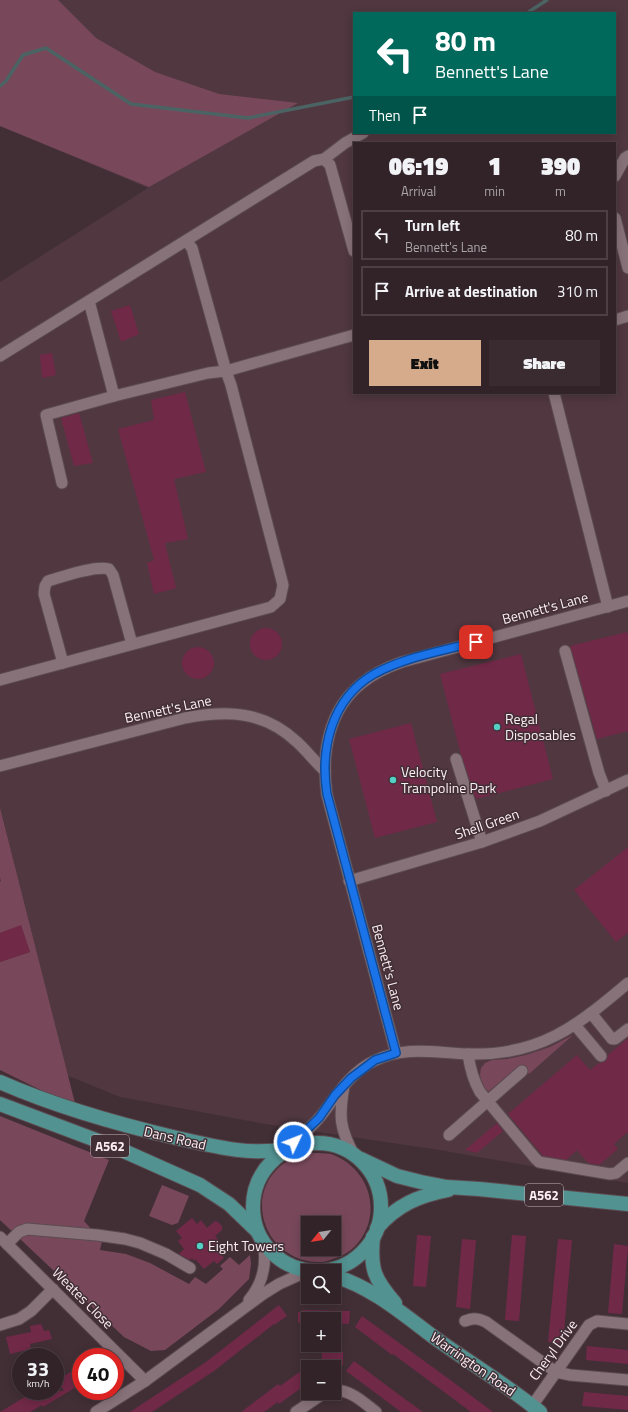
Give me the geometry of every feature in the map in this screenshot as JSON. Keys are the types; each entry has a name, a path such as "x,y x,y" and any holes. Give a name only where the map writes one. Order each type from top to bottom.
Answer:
{"main road":[{"name":"Dans Road","path":"0,1082 77,1111 137,1129 214,1146 250,1152 286,1149"},
{"name":"Dans Road","path":"0,1104 117,1148 200,1185 229,1204 261,1237"},
{"name":"A562","path":"301,1268 286,1262 270,1250 261,1237 254,1212 255,1192 263,1174 268,1167 286,1149 309,1143 326,1143 336,1146 397,1176 421,1182 460,1188 628,1204"},
{"name":"A562","path":"356,1156 372,1176 379,1192 380,1210 375,1232"},
{"name":"A562","path":"341,1266 348,1263 361,1253 375,1232 391,1213 413,1200 437,1192 460,1188"},
{"name":"Warrington Road","path":"375,1232 372,1255 373,1268 384,1291 405,1315"},
{"name":"Warrington Road","path":"341,1278 363,1288 405,1315 536,1409"}],"street":[{"path":"0,356 314,161 324,159 345,143 361,134"},
{"path":"616,174 625,158 628,156"},
{"path":"324,159 330,165 353,247"},
{"path":"616,222 628,268"},
{"path":"0,680 271,606 280,599 283,585 231,385 192,248 186,241"},
{"path":"89,300 114,396"},
{"path":"616,320 628,316"},
{"path":"62,483 46,415 114,396 208,373 226,371 353,335"},
{"path":"554,394 608,606"},
{"path":"62,663 44,594 45,586 48,581 81,572 104,567 109,568 113,575 132,644"},
{"name":"Bennett's Lane","path":"396,1053 327,794 325,759 328,735 337,712 352,692 374,674 402,662 628,601"},
{"path":"565,651 606,791"},
{"name":"Bennett's Lane","path":"0,766 185,718 215,713 230,713 256,717 280,728 298,743 325,772"},
{"path":"456,759 482,842"},
{"name":"Shell Green","path":"349,881 482,842 540,821 628,780"},
{"path":"286,1149 319,1118 335,1095 351,1078 375,1060 396,1053 423,1050 468,1054 502,1053 516,1050 545,1041 575,1025 628,983"},
{"path":"591,1013 612,1039 615,1039 628,1029"},
{"path":"575,1025 601,1056"},
{"path":"468,1054 475,1084 539,1162 610,1174 616,1173 628,1163"},
{"path":"449,1135 522,1071"},
{"path":"344,1086 340,1113 341,1122 343,1132 356,1156"},
{"path":"3,1240 27,1229 114,1237 140,1242 166,1254 190,1268"},
{"path":"242,1308 255,1293 262,1280 265,1262 261,1237"},
{"name":"Weates Close","path":"3,1240 145,1381"},
{"path":"96,1412 145,1381 242,1308 280,1284 301,1275"},
{"path":"0,1325 19,1319 30,1311 53,1289"},
{"path":"465,1321 473,1318 486,1322 556,1372 570,1376 628,1380"},
{"name":"Cheryl Drive","path":"536,1409 556,1372 589,1325 597,1321 628,1324"},
{"path":"341,1391 353,1395 376,1412"},
{"path":"296,1412 314,1400"}],"shaded area":[{"path":"0,0 628,0 628,1183 439,1150 265,1124 120,1097 0,1048 0,282 148,188 0,126"},
{"path":"0,0 58,0 96,38 155,72 219,94 298,103 149,187 0,126"},
{"path":"0,808 77,1111 61,1100 0,1070 0,962 30,952 21,926 0,933"},
{"path":"573,1035 529,1074 521,1065 488,1092 482,1085 480,1075 481,1068 485,1063 492,1060 526,1055 550,1047"},
{"path":"0,1116 109,1160 84,1221 102,1241 100,1250 126,1254 150,1263 189,1284 195,1277 206,1284 223,1269 220,1266 230,1257 239,1265 250,1255 251,1264 249,1279 219,1309 165,1350 151,1351 124,1337 0,1220"},
{"path":"311,1153 331,1154 341,1159 350,1165 363,1180 370,1200 371,1210 369,1221 365,1233 357,1244 342,1256 324,1262 301,1259 284,1250 271,1237 264,1220 262,1202 266,1185 277,1169 295,1157"},
{"path":"162,1185 189,1196 178,1223 172,1225 149,1216"}],"building":[{"path":"130,305 139,334 121,342 111,311"},
{"path":"52,353 56,375 42,378 40,355"},
{"path":"185,392 206,472 174,479 188,539 165,543 176,588 154,594 147,563 154,560 118,429 154,420 151,400"},
{"path":"79,413 93,463 74,466 61,418"},
{"path":"263,628 269,628 279,635 282,644 281,650 275,657 269,660 263,660 253,653 250,647 250,641 257,631"},
{"path":"627,632 628,731 597,739 570,646"},
{"path":"195,647 201,647 211,654 214,663 213,669 207,676 201,679 195,679 185,672 182,666 182,660 189,650"},
{"name":"Regal Disposables","path":"521,654 553,779 476,799 461,755 440,674"},
{"name":"Velocity Trampoline Park","path":"411,723 437,822 375,838 349,739"},
{"path":"628,847 628,933 616,942 574,890"},
{"path":"21,925 30,952 0,962 0,933"},
{"path":"628,1038 628,1132 614,1144 618,1149 599,1165 588,1163 577,1150 566,1160 543,1156 508,1114 577,1055 590,1070 599,1063 605,1062 608,1055"},
{"path":"497,1123 503,1131 477,1153 465,1150"},
{"name":"Eight Towers","path":"192,1218 197,1224 201,1220 207,1228 215,1221 222,1226 222,1230 215,1236 218,1239 215,1242 224,1253 222,1255 224,1258 217,1264 214,1261 204,1269 195,1259 194,1261 192,1258 190,1260 179,1254 184,1249 178,1241 182,1238 176,1231"},
{"path":"417,1235 431,1236 426,1287 413,1286"},
{"path":"512,1235 526,1236 519,1321 505,1320"},
{"path":"462,1239 476,1240 470,1309 456,1307"},
{"path":"558,1239 572,1240 563,1343 548,1342"},
{"path":"614,1244 628,1246 622,1314 608,1313"},
{"path":"279,1305 287,1316 274,1324 214,1371 152,1412 130,1412 206,1362"},
{"path":"302,1310 350,1311 349,1324 341,1323 341,1312 303,1312"},
{"path":"298,1312 301,1312 301,1323 298,1323"},
{"path":"362,1316 493,1412 471,1412 393,1354 392,1355 355,1327"},
{"path":"41,1324 44,1331 49,1330 52,1339 30,1344 31,1348 12,1348 12,1354 10,1354 6,1337 31,1332 30,1326"},
{"path":"587,1346 628,1350 628,1364 586,1360"},
{"path":"322,1352 343,1352 343,1365 341,1365 341,1360 322,1360"},
{"path":"354,1361 423,1412 401,1412 346,1371"},
{"path":"72,1371 72,1389 64,1394 64,1391 64,1376"},
{"path":"301,1371 301,1388 279,1404 278,1402 264,1412 241,1412 278,1384 280,1386"},
{"path":"584,1392 628,1396 628,1410 582,1406"},
{"path":"20,1400 55,1400 43,1407 42,1405 30,1412 0,1412"}],"waterway":[{"path":"529,12 547,0"},
{"path":"0,86 6,81 23,55 46,48 131,104 248,118 353,97"}],"place":[{"name":"Regal Disposables","path":"497,727"},
{"name":"Velocity Trampoline Park","path":"393,780"},
{"name":"Eight Towers","path":"200,1246"}],"route":[{"path":"294,1142 311,1127 328,1107 335,1095 359,1071 375,1060 396,1053 327,794 325,782 325,759 328,735 332,723 337,712 352,692 362,682 374,674 402,662 476,642"}]}
